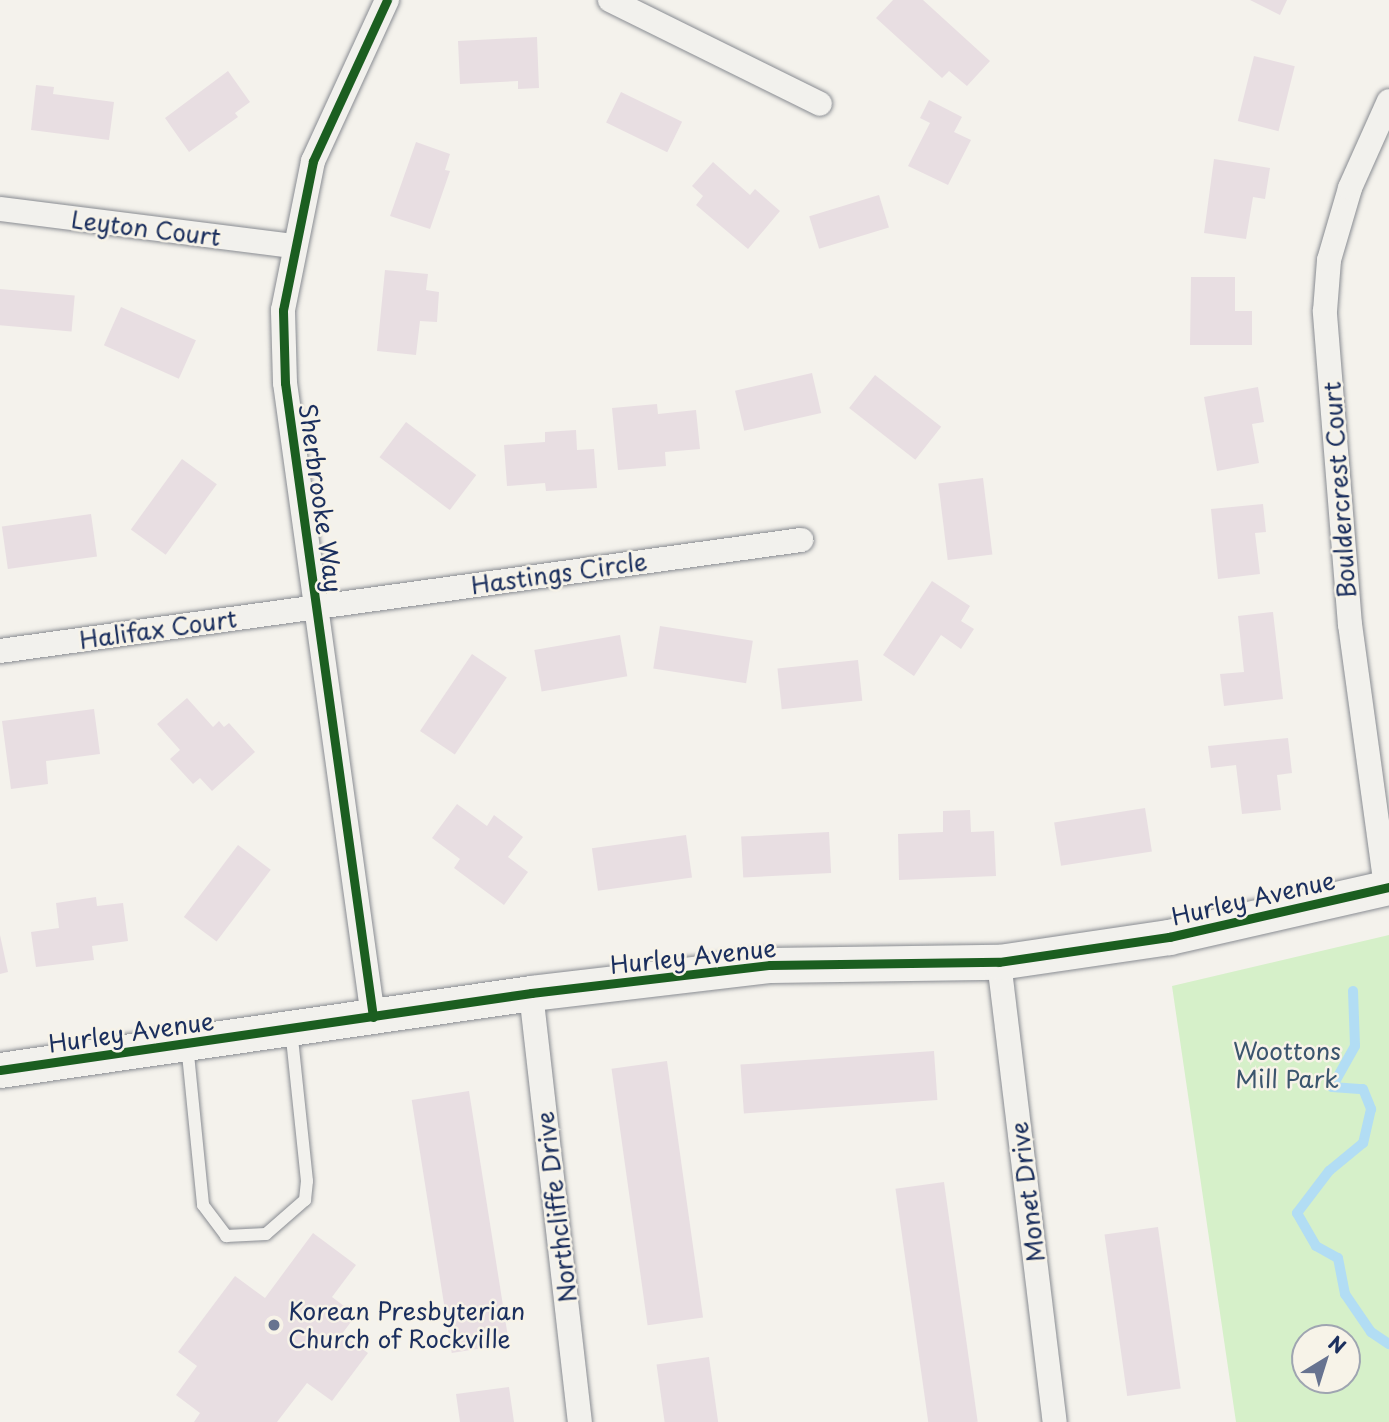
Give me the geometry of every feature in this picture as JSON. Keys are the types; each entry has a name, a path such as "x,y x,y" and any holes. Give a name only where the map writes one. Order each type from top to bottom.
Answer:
{"street":[{"name":"Sherbrooke Way","path":"373,1017 285,383 283,310 293,246 313,160 387,0"},
{"path":"610,0 820,104"},
{"name":"Bouldercrest Court","path":"1388,887 1350,625 1325,311 1329,260 1350,188 1389,101"},
{"name":"Leyton Court","path":"0,209 293,246"},
{"name":"Hastings Circle","path":"317,607 801,540"},
{"name":"Halifax Court","path":"0,651 317,607"},
{"name":"Hurley Avenue","path":"0,1070 531,993 770,965 999,962 1169,937 1388,887"},
{"name":"Monet Drive","path":"999,962 1055,1422"},
{"name":"Northcliffe Drive","path":"531,993 580,1422"}],"lane":[{"path":"187,1043 203,1205 226,1236 266,1234 305,1200 307,1181 291,1029"}],"green space":[{"name":"Woottons Mill Park","path":"1389,935 1389,1422 1236,1422 1172,986"}],"building":[{"path":"893,0 923,0 990,61 967,86 949,71 942,78 876,18"},
{"path":"1250,0 1287,0 1280,15"},
{"path":"537,37 539,88 518,89 518,81 460,84 458,41"},
{"path":"1254,56 1295,66 1279,131 1238,121"},
{"path":"228,71 250,102 235,113 238,117 189,152 165,118"},
{"path":"36,85 54,87 53,94 114,102 109,140 31,130"},
{"path":"621,92 682,122 667,152 606,123"},
{"path":"929,100 962,117 954,132 971,140 948,185 908,166 930,123 920,118"},
{"path":"416,142 450,154 445,170 450,171 430,229 390,216"},
{"path":"1214,159 1270,168 1265,199 1253,197 1246,239 1204,233"},
{"path":"713,162 750,195 755,189 780,211 748,249 696,205 703,196 692,186"},
{"path":"879,195 889,228 819,249 809,216"},
{"path":"385,270 428,274 426,290 439,292 437,322 420,321 416,355 377,351"},
{"path":"1191,277 1235,277 1235,311 1252,311 1252,345 1190,345"},
{"path":"0,289 75,296 72,331 0,325"},
{"path":"121,307 196,340 179,379 104,345"},
{"path":"812,373 821,413 744,431 735,391"},
{"path":"875,375 941,427 915,460 849,408"},
{"path":"1258,387 1264,422 1252,424 1259,463 1217,471 1204,397"},
{"path":"657,404 658,414 696,410 700,449 665,452 666,466 618,470 612,408"},
{"path":"406,422 476,475 450,510 380,457"},
{"path":"576,430 577,450 594,449 597,488 546,491 545,483 507,486 504,445 545,442 545,432"},
{"path":"182,459 217,484 166,555 131,529"},
{"path":"983,478 992,554 948,560 938,483"},
{"path":"1263,504 1266,532 1255,533 1260,574 1218,579 1211,509"},
{"path":"91,514 97,557 8,569 2,527"},
{"path":"932,581 970,606 961,621 974,629 961,649 941,635 914,676 883,655"},
{"path":"1273,612 1283,699 1224,706 1220,674 1244,672 1238,616"},
{"path":"660,626 753,641 746,683 653,668"},
{"path":"620,635 627,676 542,691 534,650"},
{"path":"472,654 507,677 455,755 420,731"},
{"path":"858,660 862,701 782,709 777,668"},
{"path":"187,698 213,727 219,721 224,727 229,723 255,752 212,791 200,778 193,784 170,759 180,750 157,724"},
{"path":"94,709 100,754 46,761 48,784 11,789 2,721"},
{"path":"1288,738 1292,773 1277,775 1281,810 1242,814 1236,765 1211,768 1208,746"},
{"path":"457,804 487,826 494,815 523,837 508,857 528,872 504,905 454,868 460,859 432,838"},
{"path":"1145,808 1152,851 1061,866 1054,822"},
{"path":"970,810 971,832 994,831 996,876 899,880 898,834 943,832 943,811"},
{"path":"829,832 831,873 743,878 741,837"},
{"path":"686,835 692,878 598,891 592,848"},
{"path":"238,845 271,870 217,942 184,917"},
{"path":"96,897 97,906 123,903 128,941 92,946 94,960 36,967 31,932 59,928 56,903"},
{"path":"0,935 8,972 0,974"},
{"path":"934,1051 937,1100 744,1113 740,1065"},
{"path":"667,1061 703,1317 648,1325 612,1069"},
{"path":"469,1091 509,1344 452,1353 412,1100"},
{"path":"944,1182 978,1422 928,1422 895,1189"},
{"path":"1158,1227 1181,1388 1127,1396 1105,1235"},
{"name":"Korean Presbyterian Church of Rockville","path":"313,1233 356,1265 332,1297 356,1315 342,1334 368,1353 332,1401 307,1383 277,1422 194,1422 200,1413 176,1395 197,1366 178,1352 235,1276 265,1298"},
{"path":"709,1357 718,1422 665,1422 657,1364"},
{"path":"509,1387 514,1422 460,1422 456,1394"}],"waterway":[{"path":"1353,991 1355,1046 1332,1087 1363,1089 1371,1109 1363,1143 1329,1171 1297,1213 1316,1246 1338,1258 1345,1294 1371,1332 1389,1344"}],"cycle path":[{"path":"373,1017 285,383 283,310 313,161 387,0"},
{"path":"0,1070 531,993 770,965 999,962 1169,937 1389,887"}],"place":[{"name":"Korean Presbyterian Church of Rockville","path":"274,1325"}]}
